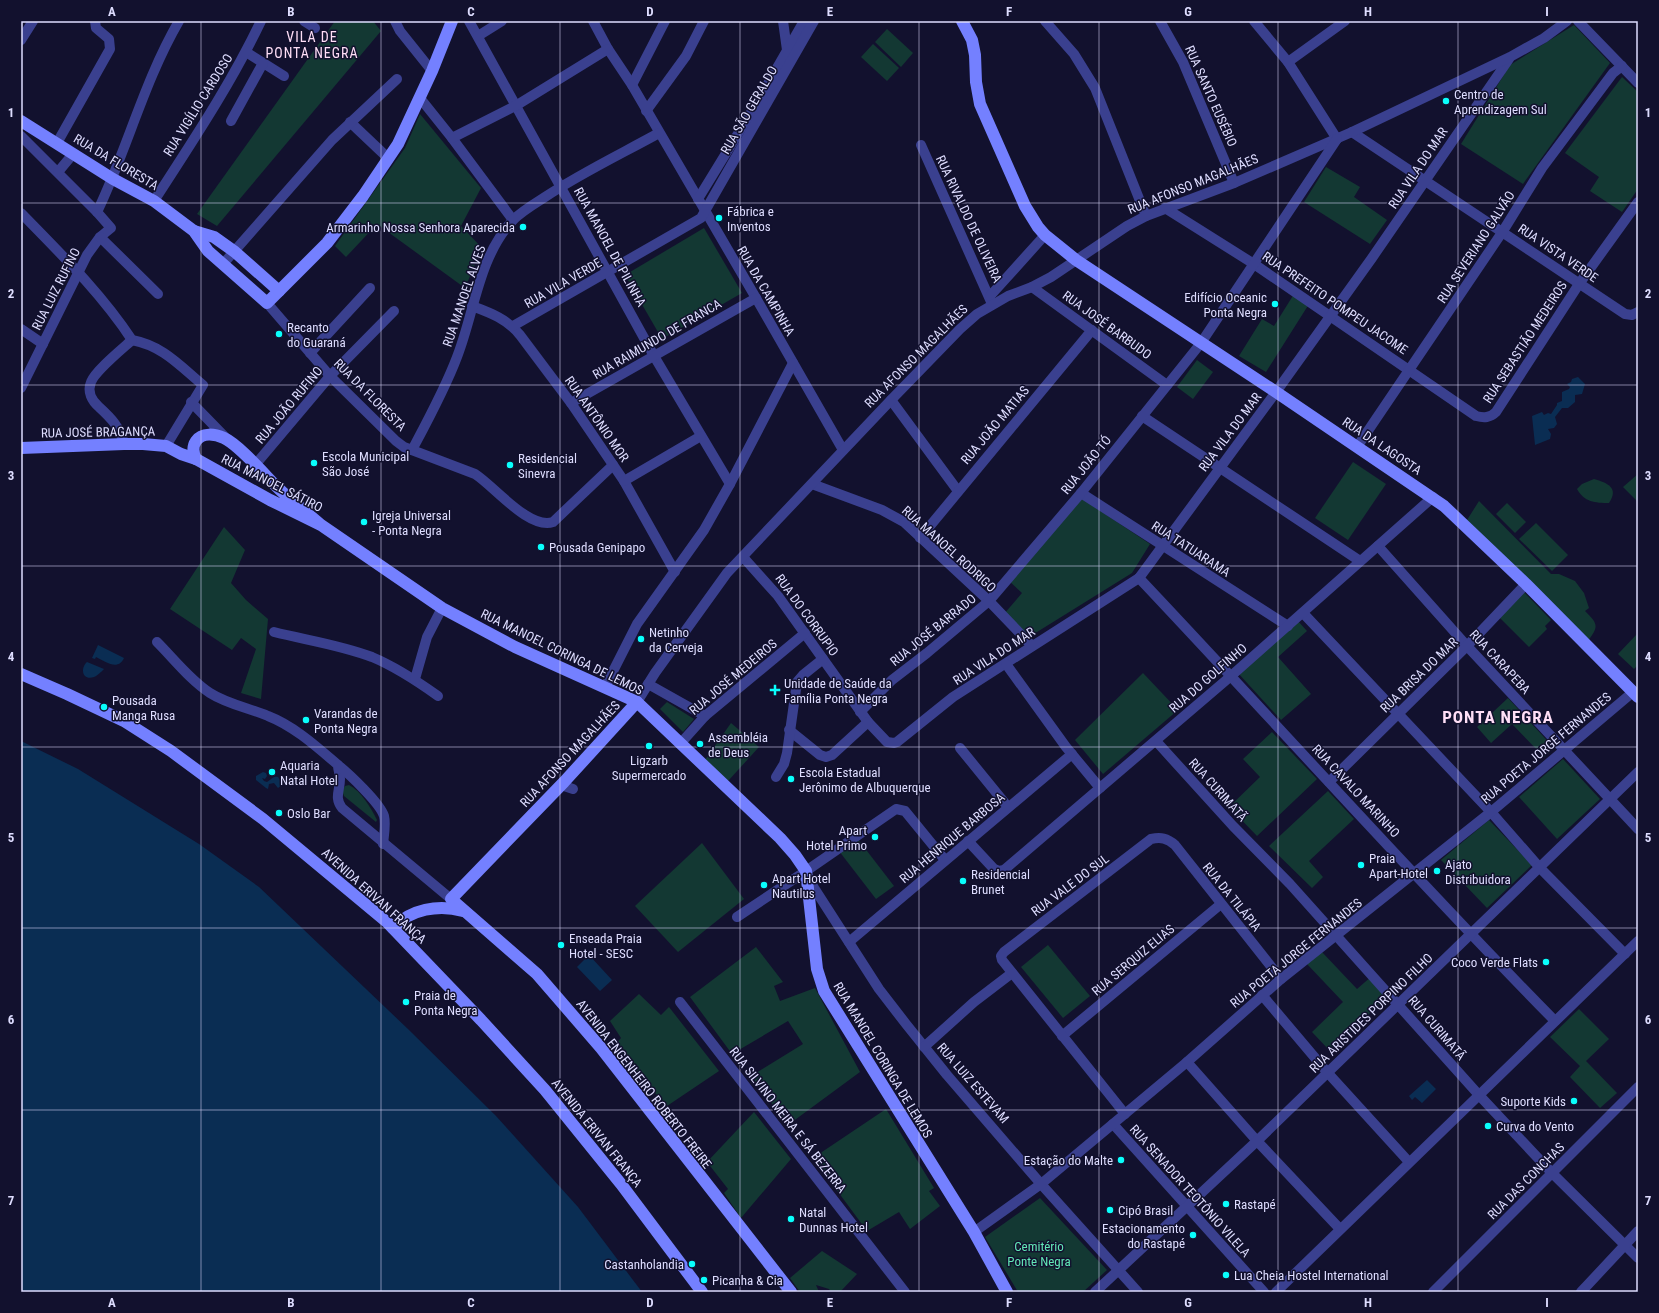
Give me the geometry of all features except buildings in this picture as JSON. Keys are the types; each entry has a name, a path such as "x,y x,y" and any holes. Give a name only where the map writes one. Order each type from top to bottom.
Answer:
{"street":[{"path":"21,40 33,21"},
{"path":"57,143 110,49 109,39 96,28 95,21"},
{"path":"21,136 97,212 113,179 143,98 179,21"},
{"name":"RUA VIGÍLIO CARDOSO","path":"154,201 246,52 261,21"},
{"path":"304,21 315,28"},
{"path":"395,21 400,31 432,71"},
{"path":"267,303 327,243 363,196 388,158 401,138 420,98 452,21"},
{"name":"RUA MANOEL DE PILINHA","path":"469,21 517,105 654,356 730,484"},
{"path":"478,36 502,21"},
{"name":"RUA DA CAMPINHA","path":"593,21 608,50 632,85 843,450"},
{"path":"632,85 665,21"},
{"path":"646,111 686,56 704,21"},
{"path":"783,21 787,50"},
{"name":"RUA SÃO GERALDO","path":"698,199 804,21"},
{"name":"RUA SÃO GERALDO","path":"706,212 814,21"},
{"name":"RUA DA LAGOSTA","path":"962,21 972,40 975,56 978,94 982,109 1028,212 1045,235 1076,260 1433,497 1460,520 1526,584 1636,695"},
{"path":"1045,21 1074,54 1095,88 1146,216"},
{"name":"RUA SANTO EUSÉBIO","path":"1160,21 1183,62 1234,183"},
{"path":"1254,21 1288,62 1337,139"},
{"path":"1288,62 1344,21"},
{"name":"RUA AFONSO MAGALHÃES","path":"991,300 1032,287 1051,277 1127,226 1146,216 1234,183 1337,139 1510,57 1544,38 1567,21"},
{"path":"1578,21 1638,83"},
{"path":"452,138 517,105 608,50"},
{"path":"246,52 284,76"},
{"name":"RUA VILA DO MAR","path":"894,743 954,697 1139,578 1276,392 1372,258 1510,57"},
{"path":"231,121 263,63"},
{"name":"RUA SEVERIANO GALVÃO","path":"1357,447 1503,231 1542,168 1604,85 1622,66"},
{"path":"223,264 309,165 350,122 397,78"},
{"path":"420,98 513,220"},
{"name":"RUA DA FLORESTA","path":"21,121 113,179 154,201 194,231 214,237 235,252 279,291"},
{"path":"350,122 388,158"},
{"name":"RUA VISTA VERDE","path":"1352,132 1503,231 1579,284 1633,314"},
{"name":"RUA MANOEL ALVES","path":"412,450 458,357 472,306 490,254 496,242 513,220 561,186 659,133"},
{"name":"RUA JOÃO TÓ","path":"989,601 1081,493 1201,343 1337,139"},
{"name":"RUA RIVALDO DE OLIVEIRA","path":"920,145 991,300"},
{"path":"58,172 74,154"},
{"name":"RUA SEBASTIÃO MEDEIROS","path":"1490,417 1496,412 1579,284 1638,202"},
{"name":"RUA PREFEITO POMPEU JACOME","path":"1165,208 1254,264 1476,416 1485,418 1490,417"},
{"name":"RUA LUIZ RUFINO","path":"21,388 87,255 100,237 111,228 97,212"},
{"name":"RUA VILA VERDE","path":"513,326 695,222 706,212"},
{"path":"21,213 79,273 121,323 132,340 152,345 163,352 202,385 166,446"},
{"name":"RUA DA FLORESTA","path":"194,231 203,246 267,303 330,376 396,441 412,450 475,474 485,480 524,514 543,523 553,522 612,465"},
{"name":"RUA AFONSO MAGALHÃES","path":"451,899 561,785 637,702 720,582 891,400 960,329 978,314 1045,235"},
{"path":"100,237 158,294"},
{"name":"RUA JOSÉ BARBUDO","path":"1032,287 1167,385"},
{"path":"310,353 370,288"},
{"name":"RUA RAIMUNDO DE FRANCA","path":"571,403 756,298"},
{"name":"RUA ANTÔNIO MOR","path":"472,306 499,316 513,326 571,403 624,481 675,572"},
{"name":"RUA JOÃO RUFINO","path":"255,465 330,376 394,311"},
{"path":"21,329 43,344"},
{"name":"RUA JOÃO MATIAS","path":"920,538 1092,330"},
{"path":"124,444 122,434 116,423 93,401 89,390 92,379 132,340"},
{"path":"605,687 637,624 704,530 730,484 793,363"},
{"path":"891,400 958,491"},
{"name":"RUA MANOEL SÁTIRO","path":"191,402 228,441 278,488 321,525"},
{"path":"1142,416 1360,561"},
{"name":"RUA MANOEL SÁTIRO","path":"228,441 216,435 210,434 200,437 196,442 193,453 196,459 270,500 321,525"},
{"path":"624,481 701,436"},
{"name":"RUA JOSÉ BRAGANÇA","path":"21,448 124,444 166,446 181,454 196,459"},
{"name":"RUA MANOEL RODRIGO","path":"812,484 882,510 904,522 989,601 1032,646"},
{"name":"RUA TATUARAMA","path":"1081,493 1288,626"},
{"name":"RUA DO GOLFINHO","path":"968,841 996,870 1004,870 1231,676 1433,497"},
{"name":"RUA MANOEL CORINGA DE LEMOS","path":"321,525 442,608 515,647 637,702 780,838 795,856 806,874 817,969 824,991 974,1232 1007,1292"},
{"name":"RUA CARAPEBA","path":"1378,546 1468,646 1638,829"},
{"name":"RUA DO CORRUPIO","path":"743,557 778,596 868,722 888,742 894,743"},
{"name":"RUA CAVALO MARINHO","path":"1139,578 1470,935 1555,1021"},
{"name":"RUA BRISA DO MAR","path":"1329,782 1468,646 1526,584"},
{"name":"RUA JOSÉ BARRADO","path":"860,712 892,680 989,601"},
{"path":"415,679 427,637 442,608"},
{"path":"1303,613 1399,713 1491,812 1540,868 1624,954"},
{"path":"274,632 365,655 391,666 415,679 438,696"},
{"name":"RUA JOSÉ MEDEIROS","path":"680,744 705,716 805,633"},
{"path":"157,642 190,676 211,693 233,704 285,724 350,775 382,811 384,820 383,844"},
{"path":"776,778 784,764 797,682 802,675 823,659"},
{"path":"1006,664 1072,754 1100,788"},
{"name":"AVENIDA ERIVAN FRANÇA","path":"21,674 67,694 124,722 171,751 263,819 393,928 481,1020 545,1090 621,1184 702,1292"},
{"path":"648,684 705,716"},
{"name":"RUA POETA JORGE FERNANDES","path":"974,1232 1041,1184 1187,1062 1281,979 1415,874 1564,750 1636,695"},
{"path":"789,730 820,755 826,757 832,755 868,722"},
{"name":"RUA CURIMATÃ","path":"1156,741 1399,1004 1478,1094 1552,1173 1638,1258"},
{"path":"960,748 1008,807"},
{"name":"RUA HENRIQUE BARBOSA","path":"849,942 1072,754"},
{"path":"338,765 340,780 337,796 340,805 383,844 465,911"},
{"name":"RUA ARISTIDES PORPINO FILHO","path":"1094,1292 1119,1271 1257,1141 1638,772"},
{"path":"561,785 573,789"},
{"path":"737,917 806,874 899,808 905,811 945,860"},
{"name":"RUA DA TILÁPIA","path":"1158,837 1170,841 1175,845 1281,979"},
{"name":"RUA VALE DO SUL","path":"1001,958 1004,952 1151,839 1158,837"},
{"name":"RUA LUIZ ESTEVAM","path":"806,874 879,989 924,1047 1041,1184 1138,1292"},
{"name":"RUA SERQUIZ ELIAS","path":"1062,1036 1221,904"},
{"path":"393,928 400,920 432,908 451,907 465,911"},
{"name":"AVENIDA ENGENHEIRO ROBERTO FREIRE","path":"465,911 536,974 601,1048 790,1292"},
{"path":"1276,1292 1478,1094 1638,941"},
{"name":"RUA SENADOR TEOTÔNIO VILELA","path":"1001,958 1125,1114"},
{"path":"924,1047 974,1002 1012,972"},
{"path":"1262,995 1327,1072 1409,1162"},
{"name":"RUA SILVINO MEIRA E SÁ BEZERRA","path":"680,1002 905,1292"},
{"path":"1187,1062 1257,1141 1340,1229"},
{"name":"RUA DAS CONCHAS","path":"1433,1292 1638,1087"},
{"name":"RUA SENADOR TEOTÔNIO VILELA","path":"1113,1124 1264,1292"},
{"path":"1581,1292 1638,1231"}],"green space":[{"path":"335,21 373,21 381,31 217,226 197,214"},
{"path":"1574,25 1610,63 1523,184 1461,144 1510,65"},
{"path":"887,29 913,53 901,67 875,42"},
{"path":"873,44 899,68 887,81 861,57"},
{"path":"1622,77 1638,92 1638,189 1622,212 1590,191 1599,177 1565,153"},
{"path":"420,114 481,188 461,226 482,248 465,288 377,224 346,257 335,246 405,148"},
{"path":"1326,167 1360,187 1354,197 1387,220 1370,244 1304,202"},
{"path":"704,228 742,293 662,339 625,275"},
{"path":"1294,294 1309,304 1266,372 1239,356 1262,319 1274,326"},
{"path":"1197,360 1213,372 1193,399 1177,387"},
{"path":"1353,462 1386,484 1348,540 1315,518"},
{"path":"1638,474 1638,502 1623,487"},
{"path":"1594,479 1608,484 1612,490 1612,498 1609,503 1590,501 1583,497 1577,489 1582,484"},
{"path":"1081,498 1150,544 1132,573 1029,637 1004,614 1022,593 1008,580"},
{"path":"1479,501 1551,574 1559,574 1575,581 1584,593 1589,608 1585,611 1596,625 1594,632 1588,641 1470,524 1467,520"},
{"path":"1507,503 1526,522 1515,533 1496,514"},
{"path":"1536,523 1568,555 1552,571 1519,539"},
{"path":"224,527 245,550 231,583 246,600 268,619 261,699 241,693 256,649 241,638 232,650 170,609"},
{"path":"1524,592 1551,620 1545,626 1547,629 1529,647 1499,617"},
{"path":"1297,620 1307,631 1278,657 1311,694 1281,720 1238,673"},
{"path":"1638,633 1638,665 1634,669 1618,654"},
{"path":"1143,673 1178,710 1103,774 1075,740"},
{"path":"1508,698 1554,748 1544,757 1512,724 1491,743 1477,727"},
{"path":"667,702 694,719 683,732 660,709"},
{"path":"731,723 759,747 728,781 705,760"},
{"path":"1272,732 1317,779 1257,836 1229,807 1260,777 1243,759"},
{"path":"1563,759 1600,799 1557,839 1519,797"},
{"path":"349,785 358,791 365,800 377,820 376,822 344,796 342,791 345,786"},
{"path":"1328,791 1354,819 1309,861 1323,877 1312,888 1269,846"},
{"path":"1489,820 1532,865 1487,908 1441,860"},
{"path":"857,838 894,886 876,899 839,851"},
{"path":"702,843 744,899 678,952 635,906"},
{"path":"1048,945 1090,996 1063,1018 1021,967"},
{"path":"756,947 783,982 774,986 780,1001 815,988 860,1072 788,1125 751,1076 803,1044 788,1021 732,1054 690,997"},
{"path":"1321,951 1357,989 1372,976 1390,994 1330,1051 1312,1032 1343,1002 1307,964"},
{"path":"639,994 661,1015 669,1007 719,1071 667,1106 613,1047 621,1038 610,1021"},
{"path":"1579,1009 1609,1039 1586,1061 1617,1093 1600,1108 1570,1077 1580,1066 1550,1037"},
{"path":"886,1109 934,1188 929,1191 940,1206 910,1229 899,1212 867,1231 813,1158"},
{"path":"754,1112 791,1159 741,1218 724,1193 728,1189 707,1162"},
{"name":"Cemitério Ponte Negra","path":"1040,1198 1107,1270 1083,1292 1018,1292 985,1237"},
{"path":"822,1251 857,1274 840,1292 831,1292 829,1289 816,1285 819,1292 800,1292 790,1278"}],"water":[{"path":"1578,377 1585,384 1582,394 1575,395 1575,402 1568,408 1562,408 1555,417 1557,424 1554,428 1548,429 1551,434 1550,439 1535,445 1532,416 1542,412 1544,415 1548,413 1551,414 1557,403 1562,401 1562,392 1569,389 1570,387 1567,384 1571,382 1572,379"},
{"path":"98,645 124,658 121,662 115,665 96,657 95,659 92,658"},
{"path":"87,662 104,669 95,676 90,678 87,677 83,673 83,667"},
{"path":"21,741 78,769 199,844 259,887 409,1030 496,1116 578,1207 642,1292 21,1292"},
{"path":"263,772 266,773 267,776 265,779 262,778 264,781 267,782 274,777 278,777 283,784 278,788 274,783 269,784 268,789 266,788 256,780 256,776"},
{"path":"589,955 612,980 600,991 577,967"},
{"path":"1427,1080 1436,1089 1422,1103 1415,1097 1412,1100 1409,1096"}],"place":[{"name":"Centro de Aprendizagem Sul","path":"1446,101"},
{"name":"Fábrica e Inventos","path":"719,218"},
{"name":"Armarinho Nossa Senhora Aparecida","path":"523,227"},
{"name":"Edifício Oceanic Ponta Negra","path":"1275,304"},
{"name":"Recanto do Guaraná","path":"279,334"},
{"name":"Escola Municipal São José","path":"314,463"},
{"name":"Residencial Sinevra","path":"510,465"},
{"name":"Igreja Universal - Ponta Negra","path":"364,522"},
{"name":"Pousada Genipapo","path":"541,547"},
{"name":"Netinho da Cerveja","path":"641,639"},
{"name":"Unidade de Saúde da Família Ponta Negra","path":"775,690"},
{"name":"Pousada Manga Rusa","path":"104,707"},
{"name":"Varandas de Ponta Negra","path":"306,720"},
{"name":"Assembléia de Deus","path":"700,744"},
{"name":"Ligzarb Supermercado","path":"649,746"},
{"name":"Aquaria Natal Hotel","path":"272,772"},
{"name":"Escola Estadual Jerônimo de Albuquerque","path":"791,779"},
{"name":"Oslo Bar","path":"279,813"},
{"name":"Apart Hotel Primo","path":"875,837"},
{"name":"Praia Apart-Hotel","path":"1361,865"},
{"name":"Ajato Distribuidora","path":"1437,871"},
{"name":"Residencial Brunet","path":"963,881"},
{"name":"Apart Hotel Nautilus","path":"764,885"},
{"name":"Enseada Praia Hotel - SESC","path":"561,945"},
{"name":"Coco Verde Flats","path":"1546,962"},
{"name":"Praia de Ponta Negra","path":"406,1002"},
{"name":"Suporte Kids","path":"1574,1101"},
{"name":"Curva do Vento","path":"1488,1126"},
{"name":"Estação do Malte","path":"1121,1160"},
{"name":"Rastapé","path":"1226,1204"},
{"name":"Cipó Brasil","path":"1110,1210"},
{"name":"Natal Dunnas Hotel","path":"791,1219"},
{"name":"Estacionamento do Rastapé","path":"1193,1235"},
{"name":"Castanholandia","path":"692,1264"},
{"name":"Lua Cheia Hostel International","path":"1226,1275"},
{"name":"Picanha & Cia","path":"704,1280"}],"district":[{"name":"VILA DE PONTA NEGRA","path":"312,46"},
{"name":"PONTA NEGRA","path":"1498,717"}]}
